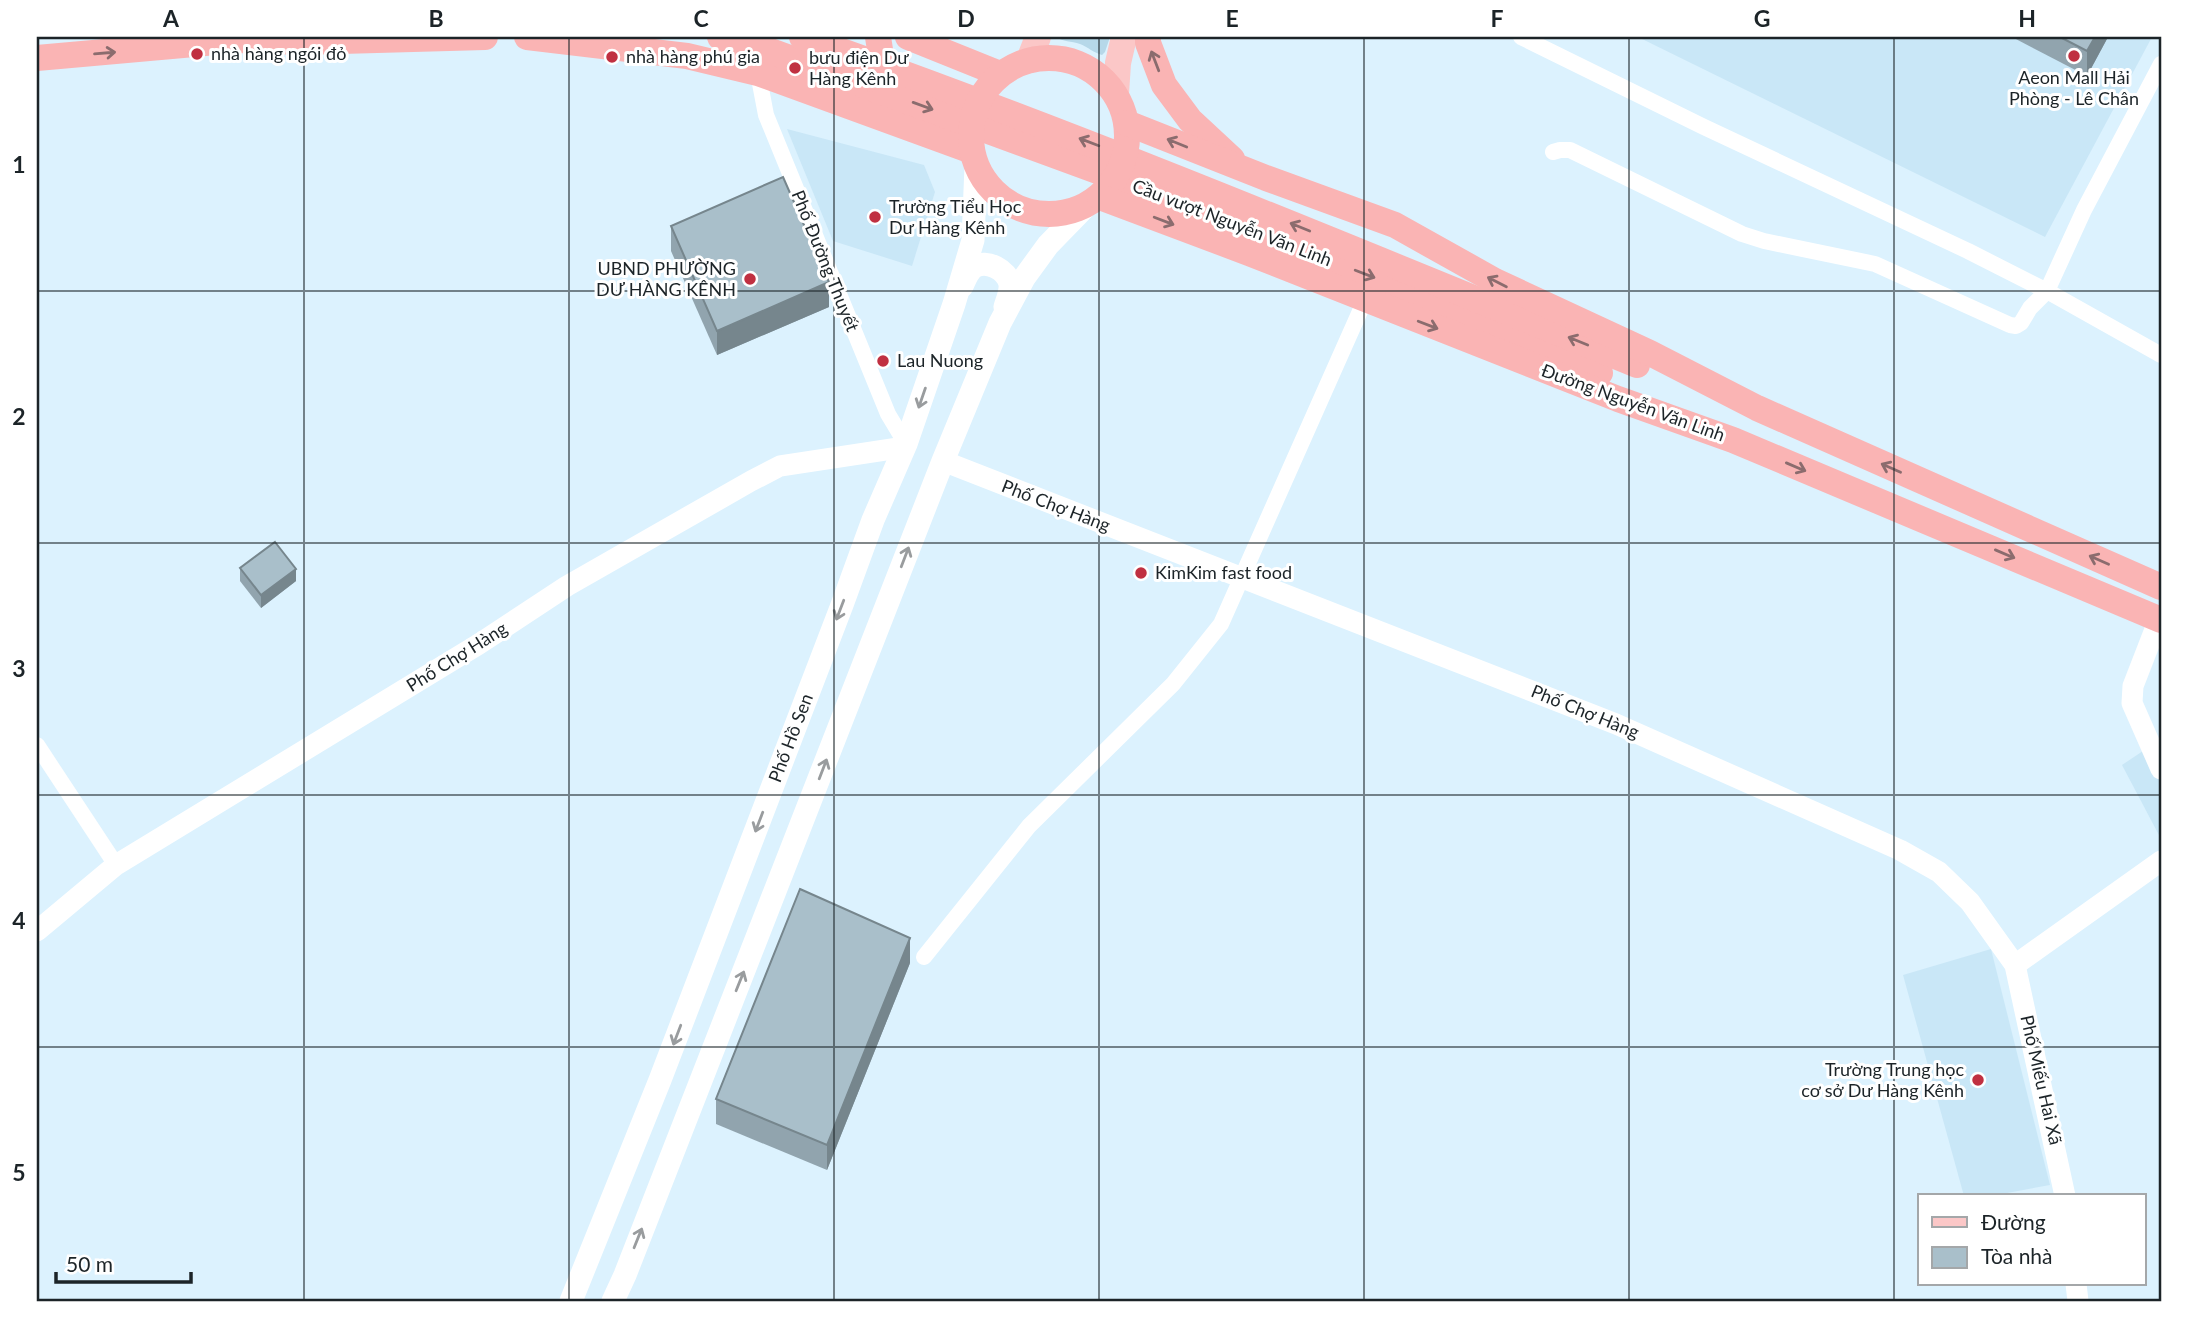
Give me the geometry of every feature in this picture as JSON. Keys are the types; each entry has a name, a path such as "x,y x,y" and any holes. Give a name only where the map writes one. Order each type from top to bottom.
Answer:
{"highway":[{"path":"37,58 250,38 305,42 485,37"},
{"path":"527,37 687,57 758,73 835,101 974,158"},
{"name":"Cầu vượt Nguyễn Văn Linh","path":"720,37 765,49 921,105 1375,278 1631,386 1732,440"},
{"name":"Cầu vượt Nguyễn Văn Linh","path":"802,37 1051,127 1638,365 1757,408"},
{"path":"835,101 858,98 865,93 881,56 878,37"},
{"path":"908,37 1000,74"},
{"path":"1148,37 1164,85 1190,120 1255,174"},
{"path":"1033,48 1049,57 1070,60 1089,68 1106,81 1116,94 1127,123 1128,144 1124,164 1114,182 1092,202 1068,213 1046,215 1024,211 1004,200 988,185 974,158 971,129 975,108 985,90 1000,74 1033,48"},
{"path":"1127,123 1255,174 1395,225 1495,281 1650,353 1757,408 2161,587"},
{"path":"1250,253 1236,242 1230,225 1230,208 1238,193 1250,184 1255,174"},
{"name":"Đường Nguyễn Văn Linh","path":"1092,202 1250,253 1618,399 1732,440 2160,619"}],"main road":[{"path":"1116,94 1118,62 1124,37"},
{"name":"Phố Hồ Sen","path":"574,1300 873,520 905,445 954,304 972,240 974,158"},
{"path":"1000,323 1024,278 1048,245 1092,202"},
{"path":"613,1301 943,461 1000,323 1010,284 1005,274 997,268 986,264 974,267 954,304"}],"street":[{"path":"1521,37 1704,127 1968,251 2047,291 2161,355"},
{"path":"1553,152 1570,150 1742,234 1875,264 2016,326 2047,291 2084,210 2161,64"},
{"name":"Phố Đường Thuyết","path":"758,73 766,115 786,166 888,414 905,445"},
{"path":"923,957 1029,826 1173,684 1221,624 1365,300"},
{"name":"Phố Chợ Hàng","path":"37,931 116,865 479,644 567,586 751,481 780,466 905,445"},
{"name":"Phố Chợ Hàng","path":"943,461 1616,724 1900,850 1939,872 1970,902 2015,965"},
{"path":"2160,619 2133,686 2132,703 2161,769"},
{"path":"37,745 116,865"},
{"path":"2015,965 2161,861"},
{"name":"Phố Miếu Hai Xã","path":"2015,965 2065,1194"}],"shaded area":[{"path":"1056,37 1110,37 1102,55 1080,44"},
{"path":"1638,37 2152,37 2045,237"},
{"name":"Trường Tiểu Học Dư Hàng Kênh","path":"787,129 924,165 935,192 912,266 833,241"},
{"path":"2161,739 2161,839 2122,765"},
{"name":"Trường Trung học cơ sở Dư Hàng Kênh","path":"1991,949 2050,1185 2002,1194 1963,1194 1903,975"}],"building":[{"path":"2060,37 2095,37 2087,51"},
{"name":"UBND PHƯỜNG DƯ HÀNG KÊNH","path":"783,177 829,282 717,331 671,226"},
{"path":"275,542 296,569 261,595 240,568"},
{"path":"800,889 910,938 827,1145 716,1099"}],"place":[{"name":"nhà hàng ngói đỏ","path":"197,54"},
{"name":"Aeon Mall Hải Phòng - Lê Chân","path":"2074,56"},
{"name":"nhà hàng phú gia","path":"612,57"},
{"name":"bưu điện Dư Hàng Kênh","path":"795,68"},
{"name":"Trường Tiểu Học Dư Hàng Kênh","path":"875,217"},
{"name":"UBND PHƯỜNG DƯ HÀNG KÊNH","path":"750,279"},
{"name":"Lau Nuong","path":"883,361"},
{"name":"KimKim fast food","path":"1141,573"},
{"name":"Trường Trung học cơ sở Dư Hàng Kênh","path":"1978,1080"}]}
